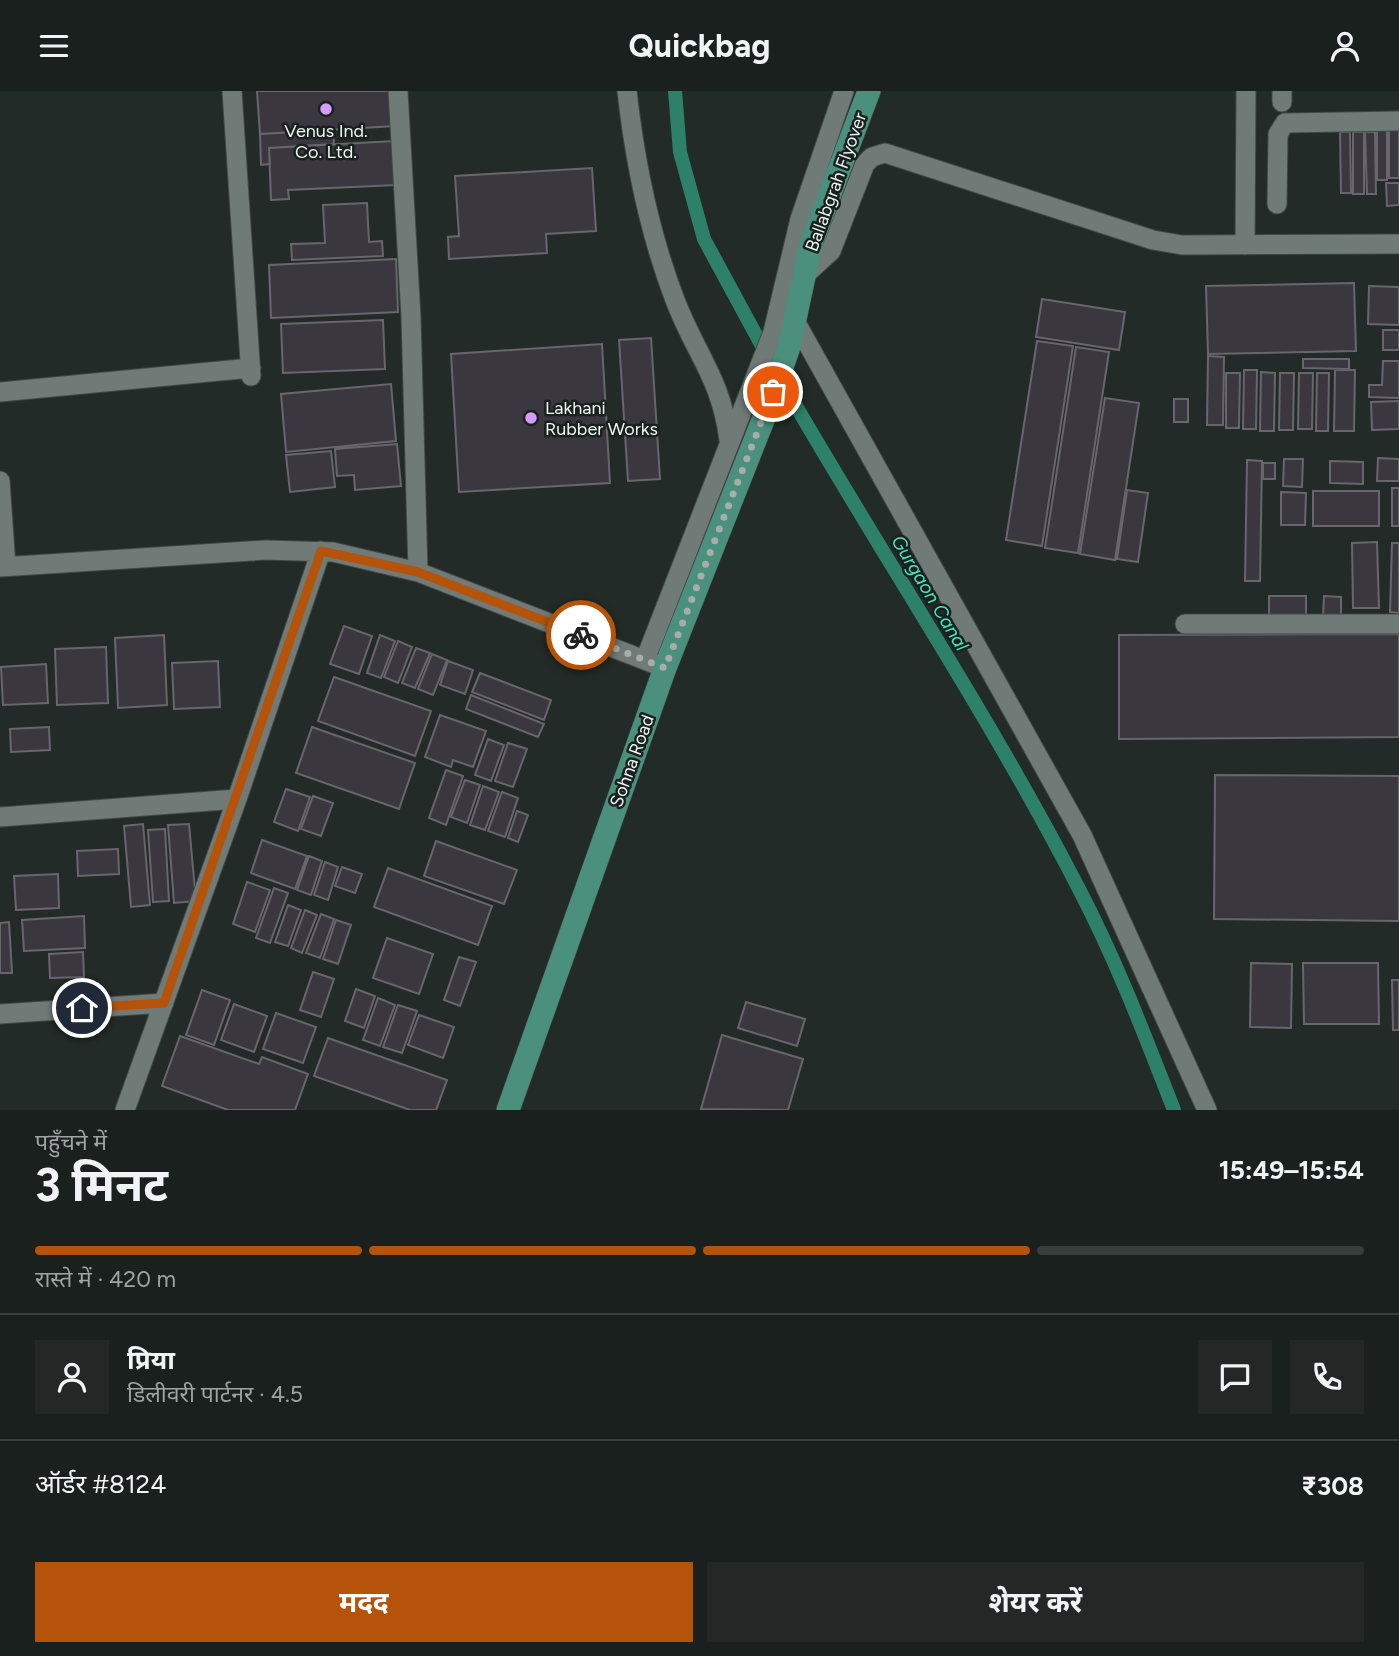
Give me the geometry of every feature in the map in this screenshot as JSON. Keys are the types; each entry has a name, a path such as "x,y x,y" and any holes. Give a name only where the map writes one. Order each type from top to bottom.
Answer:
{"main road":[{"name":"Ballabgrah Flyover","path":"781,339 796,321 798,272 869,91"},
{"name":"Sohna Road","path":"508,1110 655,664 765,415 781,339"}],"street":[{"path":"0,392 251,372 232,91"},
{"path":"398,91 411,317 418,572"},
{"path":"627,91 634,161 655,238 676,302 718,385 725,410 729,445"},
{"path":"0,481 3,567 266,549 321,551 418,572 655,664 750,389 781,339 798,272 800,219 844,91"},
{"path":"1245,245 1246,91"},
{"path":"1246,126 1399,121"},
{"path":"1246,200 1277,202 1279,127"},
{"path":"798,272 831,250 865,164 872,157 885,153 1153,240 1182,245 1399,244"},
{"path":"796,321 1082,835 1208,1110"},
{"path":"125,1110 237,799 321,551"},
{"path":"1185,624 1399,624"},
{"path":"0,817 237,799"},
{"path":"0,1014 164,1003"}],"building":[{"name":"Venus Ind. Co. Ltd.","path":"257,91 394,91 395,126 260,134"},
{"path":"1389,128 1399,128 1399,178 1389,178"},
{"path":"333,130 334,144 269,148 270,164 261,165 260,134"},
{"path":"1377,130 1387,130 1387,180 1377,180"},
{"path":"1340,132 1350,132 1351,193 1341,193"},
{"path":"1353,132 1364,132 1364,194 1353,194"},
{"path":"1365,132 1375,132 1376,194 1367,194"},
{"path":"394,141 396,185 288,190 289,199 271,200 269,148"},
{"path":"592,168 596,231 546,234 547,253 449,259 448,237 459,236 455,176"},
{"path":"1386,183 1399,183 1399,205 1387,206"},
{"path":"367,203 369,242 382,241 383,256 292,260 291,244 325,243 323,205"},
{"path":"396,259 398,312 271,318 269,265"},
{"path":"1354,283 1356,351 1208,354 1206,286"},
{"path":"1369,286 1399,287 1399,325 1368,324"},
{"path":"1042,299 1125,312 1119,350 1036,337"},
{"path":"383,320 385,369 283,373 281,324"},
{"path":"1383,330 1399,330 1399,350 1383,350"},
{"path":"651,338 660,479 628,481 619,340"},
{"path":"1037,341 1073,346 1042,546 1006,540"},
{"name":"Lakhani Rubber Works","path":"602,344 610,483 459,492 451,354"},
{"path":"1076,347 1109,352 1078,553 1045,548"},
{"path":"1208,356 1224,357 1223,425 1207,425"},
{"path":"1303,359 1349,359 1349,369 1303,368"},
{"path":"1383,361 1399,361 1399,398 1369,397 1369,385 1382,385"},
{"path":"1244,370 1257,370 1256,429 1243,429"},
{"path":"1335,370 1355,370 1354,431 1334,431"},
{"path":"1261,372 1275,373 1274,431 1260,431"},
{"path":"1226,373 1240,373 1239,428 1226,428"},
{"path":"1280,373 1294,373 1293,430 1279,430"},
{"path":"1299,373 1313,373 1312,429 1298,429"},
{"path":"1317,373 1329,373 1328,431 1316,431"},
{"path":"391,384 396,441 286,452 281,394"},
{"path":"1105,398 1139,403 1115,560 1080,554"},
{"path":"1174,399 1188,399 1188,422 1174,422"},
{"path":"1399,401 1399,429 1372,430 1371,402"},
{"path":"397,444 401,486 355,490 354,475 337,476 335,449"},
{"path":"331,451 335,487 290,492 286,455"},
{"path":"1378,458 1399,459 1399,481 1377,481"},
{"path":"1284,459 1303,459 1302,487 1283,486"},
{"path":"1247,460 1262,461 1260,581 1245,581"},
{"path":"1330,461 1363,462 1363,484 1330,483"},
{"path":"1263,463 1275,463 1275,479 1263,479"},
{"path":"1392,488 1399,488 1399,526 1392,526"},
{"path":"1127,490 1148,493 1138,562 1117,559"},
{"path":"1313,491 1379,491 1379,526 1313,526"},
{"path":"1281,492 1306,493 1305,525 1281,525"},
{"path":"1377,542 1379,608 1353,608 1352,543"},
{"path":"1392,543 1399,543 1399,613 1390,612"},
{"path":"1269,596 1306,596 1306,615 1269,616"},
{"path":"1324,596 1341,597 1341,617 1323,617"},
{"path":"344,626 372,636 359,674 330,664"},
{"path":"1399,634 1399,737 1119,739 1119,635"},
{"path":"164,635 167,705 118,708 115,638"},
{"path":"380,635 395,641 381,678 367,673"},
{"path":"398,641 412,647 398,683 384,677"},
{"path":"106,647 108,703 57,705 55,649"},
{"path":"416,648 430,653 415,688 402,683"},
{"path":"432,654 447,660 433,695 418,689"},
{"path":"218,661 220,707 174,709 172,663"},
{"path":"448,661 473,670 465,694 440,685"},
{"path":"46,664 48,703 3,705 1,667"},
{"path":"480,673 551,700 544,720 472,692"},
{"path":"334,677 431,711 415,756 318,721"},
{"path":"471,695 544,724 538,737 466,709"},
{"path":"440,715 486,731 473,767 453,760 451,767 425,757"},
{"path":"49,727 50,750 11,752 10,729"},
{"path":"312,727 415,763 399,809 296,773"},
{"path":"488,739 504,745 491,781 475,775"},
{"path":"508,743 527,749 513,787 495,781"},
{"path":"446,770 463,776 446,825 429,818"},
{"path":"1215,775 1399,776 1399,921 1214,919"},
{"path":"465,780 480,785 467,823 451,817"},
{"path":"483,786 499,792 485,830 470,825"},
{"path":"286,789 310,797 298,831 274,822"},
{"path":"502,792 518,798 505,837 488,831"},
{"path":"313,796 333,803 321,836 301,829"},
{"path":"517,811 528,815 518,842 508,838"},
{"path":"143,824 150,905 131,907 124,826"},
{"path":"189,824 196,901 174,903 168,825"},
{"path":"165,829 169,901 153,902 148,830"},
{"path":"262,840 307,856 295,889 251,873"},
{"path":"436,841 517,870 504,904 424,876"},
{"path":"118,849 119,874 78,876 77,851"},
{"path":"309,856 322,861 311,895 297,890"},
{"path":"325,862 338,867 328,900 314,895"},
{"path":"342,867 362,874 355,893 335,886"},
{"path":"388,868 492,906 478,945 374,907"},
{"path":"58,874 59,908 16,910 14,876"},
{"path":"247,882 270,890 255,932 233,924"},
{"path":"274,888 288,893 270,943 256,938"},
{"path":"288,905 301,910 288,946 275,942"},
{"path":"305,910 317,915 302,953 291,948"},
{"path":"321,914 334,919 320,958 306,953"},
{"path":"84,916 85,948 24,951 22,920"},
{"path":"336,920 351,925 338,964 323,959"},
{"path":"9,922 12,973 0,973 0,923"},
{"path":"387,938 433,954 419,994 373,978"},
{"path":"83,952 84,977 50,978 49,954"},
{"path":"459,957 476,962 460,1006 444,1000"},
{"path":"1251,963 1292,964 1291,1028 1250,1027"},
{"path":"1303,963 1378,963 1379,1024 1304,1024"},
{"path":"313,972 334,979 321,1017 300,1010"},
{"path":"1392,980 1399,980 1399,1030 1393,1030"},
{"path":"356,989 375,996 364,1028 345,1021"},
{"path":"202,990 230,1000 214,1045 186,1035"},
{"path":"378,998 395,1005 380,1046 363,1040"},
{"path":"746,1002 805,1019 797,1046 738,1028"},
{"path":"234,1004 267,1016 254,1052 221,1040"},
{"path":"398,1005 417,1011 402,1053 383,1047"},
{"path":"276,1013 316,1027 303,1063 263,1049"},
{"path":"419,1015 454,1027 443,1058 408,1045"},
{"path":"722,1035 803,1059 788,1110 701,1109"},
{"path":"180,1036 259,1064 262,1057 308,1074 295,1110 228,1110 162,1086"},
{"path":"328,1038 447,1080 436,1110 410,1110 314,1076"}],"waterway":[{"name":"Gurgaon Canal","path":"675,91 680,152 704,239 768,357"},
{"name":"Gurgaon Canal","path":"778,375 971,696 1045,825 1106,945 1174,1110"}],"way so far":[{"path":"581,635 665,668 773,392"}],"place":[{"name":"Venus Ind. Co. Ltd.","path":"326,109"},
{"name":"Lakhani Rubber Works","path":"531,418"}],"route":[{"path":"82,1008 164,1003 321,551 368,559 418,572 581,635"}]}
